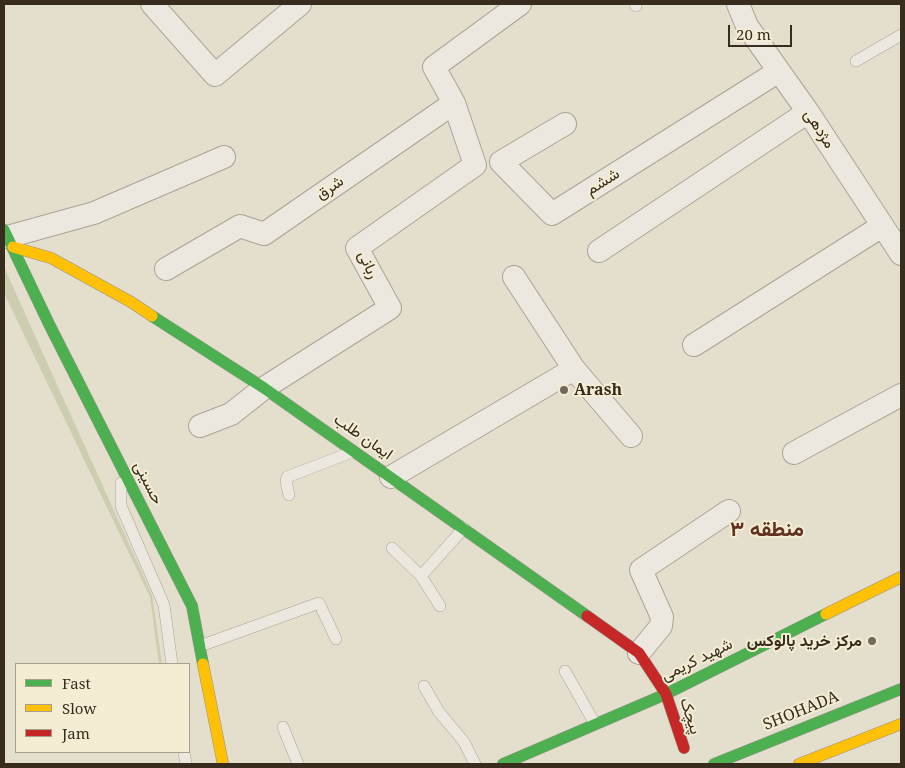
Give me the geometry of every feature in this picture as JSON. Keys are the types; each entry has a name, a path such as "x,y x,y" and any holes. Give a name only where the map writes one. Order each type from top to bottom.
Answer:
{"street":[{"path":"152,4 215,74 300,4"},
{"path":"454,103 434,67 520,4"},
{"name":"مژدهی","path":"738,4 747,26 808,112 901,254"},
{"name":"ششم","path":"566,124 501,162 552,214 779,71"},
{"name":"شرق","path":"166,269 240,226 264,234 454,103"},
{"name":"ربانی","path":"264,388 390,308 357,248 475,164 454,103"},
{"path":"599,251 808,112"},
{"path":"8,238 94,213 224,157"},
{"path":"694,345 882,226"},
{"name":"ایمان طلب","path":"8,238 51,258 131,302 264,388 391,476 639,653 666,694"},
{"name":"حسینی","path":"8,238 50,326 192,606 223,764"},
{"path":"514,277 574,369 631,436"},
{"path":"391,476 574,369"},
{"path":"200,426 231,414 264,388"},
{"path":"794,453 901,395"},
{"path":"639,653 661,626 662,618 641,570 729,511"},
{"name":"شهید کریمی","path":"503,764 666,694 901,577"},
{"name":"SHOHADA","path":"714,764 901,689"},
{"name":"پیچک","path":"666,694 684,748"},
{"path":"799,764 901,724"}],"lane":[{"path":"856,61 901,35"},
{"path":"289,495 287,477 354,451"},
{"path":"121,466 121,506 164,605 172,663"},
{"path":"421,576 464,528"},
{"path":"392,548 421,576 440,606"},
{"path":"200,646 319,603 336,639"},
{"path":"565,671 595,724"},
{"path":"424,686 439,712 464,742 475,764"},
{"path":"283,727 298,764"}],"green space":[{"path":"4,267 152,595 162,663 159,663 150,597 4,293"}],"traffic: fast":[{"path":"4,230 50,326 192,606 203,664"},
{"path":"152,316 264,388 587,616"},
{"path":"503,764 666,694 826,614"},
{"path":"714,764 901,689"}],"traffic: slow":[{"path":"13,247 51,258 131,302 152,316"},
{"path":"826,614 901,577"},
{"path":"203,664 223,764"},
{"path":"799,764 901,724"}],"traffic: jam":[{"path":"587,616 639,653 666,694 684,748"}],"place":[{"name":"Arash","path":"564,390"},
{"name":"مركز خريد پالوكس","path":"872,641"}],"district":[{"name":"منطقه ۳","path":"767,530"}]}
